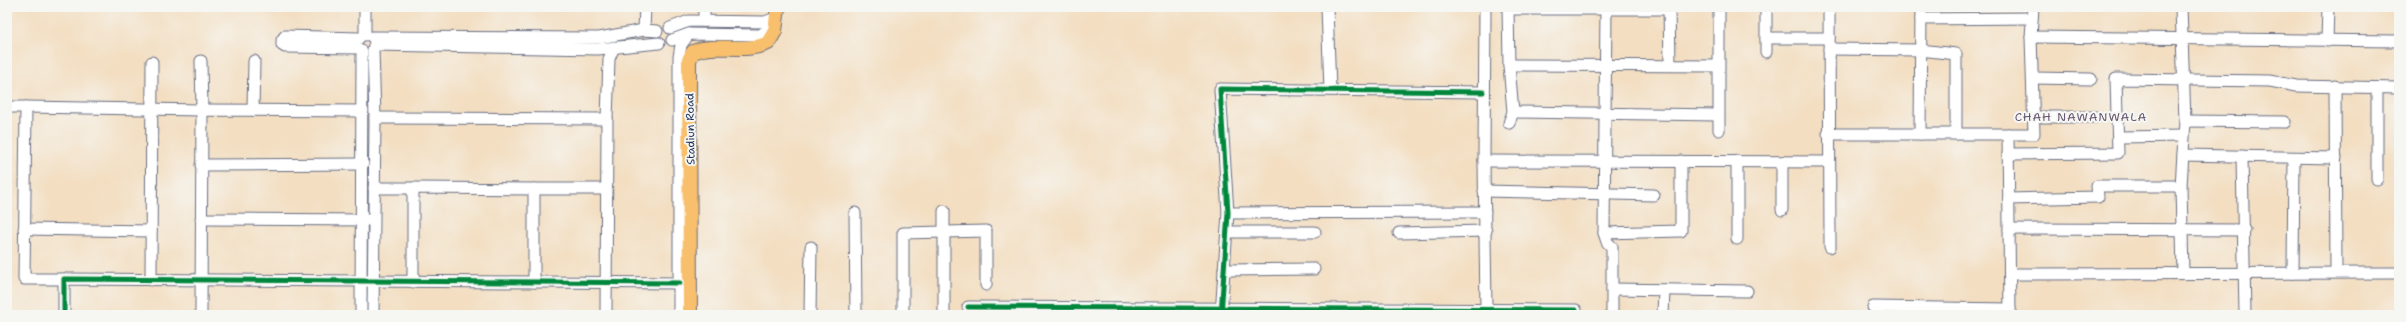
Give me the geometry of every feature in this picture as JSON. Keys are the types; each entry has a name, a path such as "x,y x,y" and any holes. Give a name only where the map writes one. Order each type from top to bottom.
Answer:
{"main road":[{"name":"Stadiun Road","path":"690,315 689,60 693,52 698,50 749,48 768,43 774,35 776,13"}],"street":[{"path":"361,315 363,111 366,43 365,7"},
{"path":"644,30 645,7"},
{"path":"704,7 704,21"},
{"path":"1327,7 1330,90"},
{"path":"1485,7 1484,191 1486,232 1486,310"},
{"path":"1719,7 1719,130"},
{"path":"1766,7 1766,52"},
{"path":"1829,7 1828,134 1830,247"},
{"path":"1920,134 1921,7"},
{"path":"2180,7 2184,79 2181,186 2183,273"},
{"path":"2327,41 2328,7"},
{"path":"1509,123 1514,112 1509,65 1508,8 1669,8 1670,65"},
{"path":"1606,8 1604,233 1612,247 1612,315"},
{"path":"1828,134 2034,134 2031,37 2033,12 1921,19"},
{"path":"776,13 765,22 689,21 670,28 663,27 657,31 644,30 599,38 366,43 285,47 282,45 282,38 366,43 598,49 659,42 667,45 672,40 689,34 760,35 766,31 776,13"},
{"path":"670,28 673,31 672,40"},
{"path":"657,31 655,35 659,42"},
{"path":"680,315 679,57 681,45 689,34"},
{"path":"2031,37 2399,41"},
{"path":"1766,38 1956,54 1956,134"},
{"path":"366,43 375,118 373,315"},
{"path":"606,315 607,119 609,59 614,47"},
{"path":"201,61 201,315"},
{"path":"253,110 254,61"},
{"path":"151,280 152,62"},
{"path":"1509,65 1606,64 1718,66"},
{"path":"2032,78 2091,79"},
{"path":"2008,154 2118,153 2116,79 2270,81 2296,86 2399,88"},
{"path":"2335,86 2336,272"},
{"path":"2377,88 2377,179"},
{"path":"1221,312 1228,213 1220,89 1484,92"},
{"path":"7,107 363,111"},
{"path":"26,107 24,279 374,282 680,282"},
{"path":"1514,112 1718,115"},
{"path":"2034,117 2096,117"},
{"path":"375,118 607,119"},
{"path":"2184,121 2285,122"},
{"path":"1873,307 2010,312 2008,134"},
{"path":"2118,137 2183,136"},
{"path":"2183,155 2336,158"},
{"path":"2242,156 2244,230 2243,273 2245,315"},
{"path":"2293,273 2294,158"},
{"path":"1484,161 1605,160 1829,162"},
{"path":"1604,233 1681,231 1681,161"},
{"path":"1737,161 1737,239"},
{"path":"1782,162 1782,210"},
{"path":"201,164 363,164"},
{"path":"2009,199 2098,198 2097,186 2181,186"},
{"path":"374,188 606,188"},
{"path":"413,188 414,282"},
{"path":"534,189 534,282"},
{"path":"1484,191 1654,195"},
{"path":"944,211 944,315"},
{"path":"1228,213 1485,212"},
{"path":"855,213 856,315"},
{"path":"201,219 374,220"},
{"path":"24,229 151,231"},
{"path":"2009,229 2244,230"},
{"path":"903,315 903,233 986,231 986,285"},
{"path":"1227,232 1315,232"},
{"path":"1399,233 1486,232"},
{"path":"810,247 810,315"},
{"path":"1224,270 1314,269"},
{"path":"2010,274 2399,273"},
{"path":"64,279 64,315"},
{"path":"1612,289 1747,291"},
{"path":"1663,315 1664,290"},
{"path":"968,308 1221,312 1576,310"}],"cycle path":[{"path":"1221,315 1228,213 1220,89 1483,92"},
{"path":"64,315 64,279 680,283"},
{"path":"968,307 1576,310"}],"district":[{"name":"CHAH NAWANWALA","path":"2081,117"}]}
